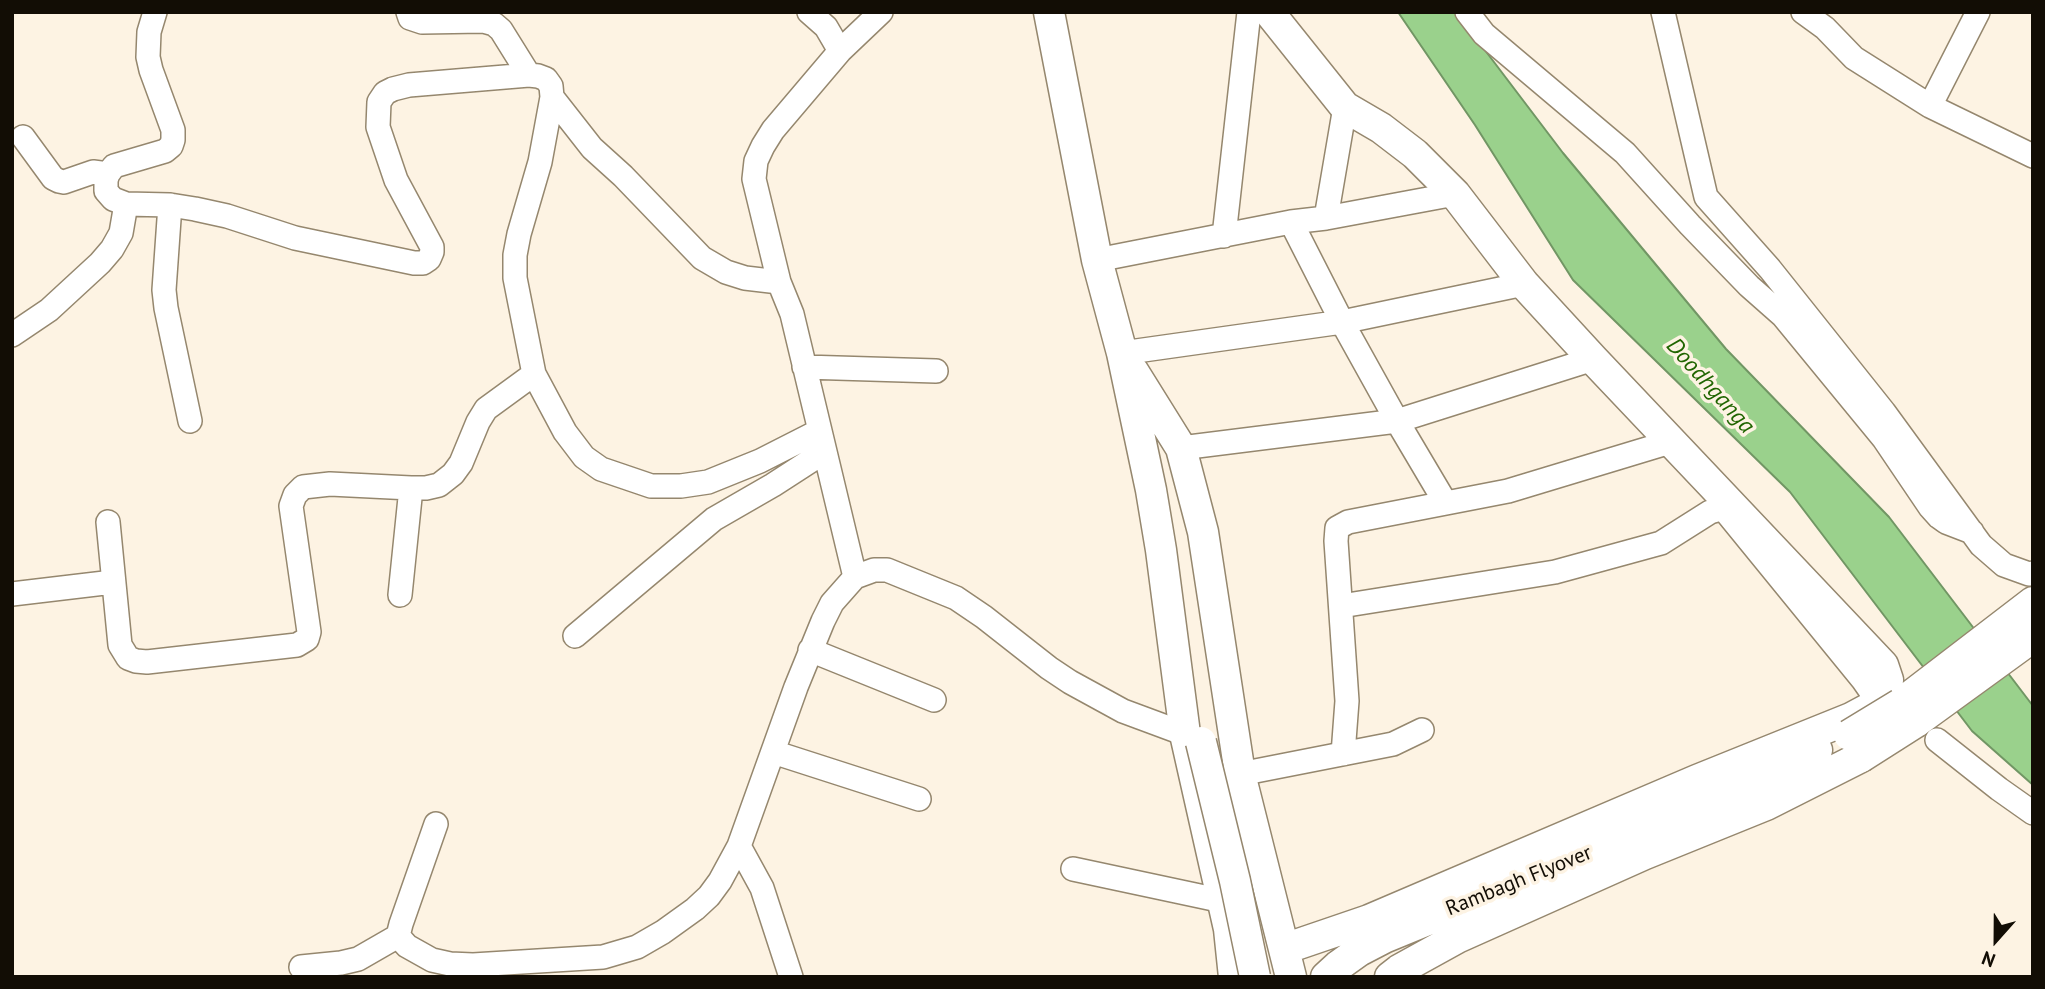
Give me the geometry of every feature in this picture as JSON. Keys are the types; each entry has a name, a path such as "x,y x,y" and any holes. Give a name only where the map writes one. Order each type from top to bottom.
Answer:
{"main road":[{"path":"1049,12 1097,260 1122,353 1151,489 1166,509 1169,522 1186,655 1193,738 1229,929 1234,977"},
{"path":"1269,12 1345,107 1381,128 1415,154 1455,194 1524,284 1883,665 1888,680 1883,705 1697,780 1369,920 1287,962"},
{"path":"1122,353 1181,448 1203,532 1240,774 1287,962"},
{"path":"1390,977 1457,938 1645,854 1766,805 1855,746 1900,704 2031,604"},
{"path":"1855,746 1927,731 2033,637"},
{"path":"1193,738 1247,934 1255,977"},
{"name":"Rambagh Flyover","path":"1326,977 1359,951 1384,938 1719,798 1855,746"},
{"path":"1287,962 1321,952 1688,792 1719,798"},
{"path":"1216,867 1260,853"}],"street":[{"path":"155,12 149,32 148,57 173,130 173,140 165,151 114,166 106,180 108,196 126,204 170,205 195,209 227,216 295,238 423,263 429,259 432,247 397,180 378,127 379,103 385,93 409,85 529,75 546,79 551,86 552,97 540,162 515,255 515,278 534,374 559,422 584,457 601,469 651,486 681,486 708,482 760,461 821,442"},
{"path":"408,12 410,18 422,22 482,21 494,24 501,30 529,75"},
{"path":"808,12 829,20 840,51"},
{"path":"855,577 792,314 779,282 754,179 756,161 773,130 840,51 881,12"},
{"path":"1224,236 1249,12"},
{"path":"1468,12 1484,34 1625,153 1749,286 1783,316 1884,439 1930,507 1946,522 1972,532"},
{"path":"1663,12 1706,197 1770,269 1884,412 1981,545 2004,565 2031,604"},
{"path":"1803,12 1825,28 1854,58 1930,106 2033,156"},
{"path":"1930,106 1978,12"},
{"path":"552,97 592,148 623,176 702,258 726,272 745,278 779,282"},
{"path":"1326,218 1345,107"},
{"path":"23,137 53,177 59,181 64,182 93,172 108,174"},
{"path":"1097,260 1291,222 1455,194"},
{"path":"12,335 49,310 100,263 121,233 126,204"},
{"path":"170,205 164,290 190,421"},
{"path":"1291,222 1342,322 1445,502"},
{"path":"1122,353 1342,322 1524,284"},
{"path":"1181,448 1397,421 1593,359"},
{"path":"804,367 936,371"},
{"path":"108,522 120,645 128,658 136,662 297,645 307,639 309,632 291,506 295,495 303,487 330,484 411,488 439,485 453,474 461,463 486,409 534,374"},
{"path":"575,636 714,519 773,485 821,442"},
{"path":"1343,754 1347,701 1337,528 1348,522 1508,491 1670,442"},
{"path":"400,595 411,488"},
{"path":"1341,606 1555,572 1661,543 1710,512 1721,509 1883,705"},
{"path":"2004,565 2033,573"},
{"path":"398,936 407,946 432,960 450,964 539,969 603,957 637,947 673,925 709,896 739,846 810,650 832,603 855,577 874,570 887,570 956,598 1070,682 1123,711 1193,738"},
{"path":"12,594 113,582"},
{"path":"810,650 934,700"},
{"path":"1240,774 1393,744 1422,730"},
{"path":"1927,731 1998,789 2033,813"},
{"path":"774,752 919,799"},
{"path":"301,967 358,959 398,936 436,824"},
{"path":"739,846 762,888 791,977"},
{"path":"1073,869 1223,901"}],"water":[{"name":"Doodhganga","path":"1398,12 1456,12 1563,153 1726,349 1889,517 2033,706 2033,785 1972,731 1790,492 1573,280 1475,125"}]}
